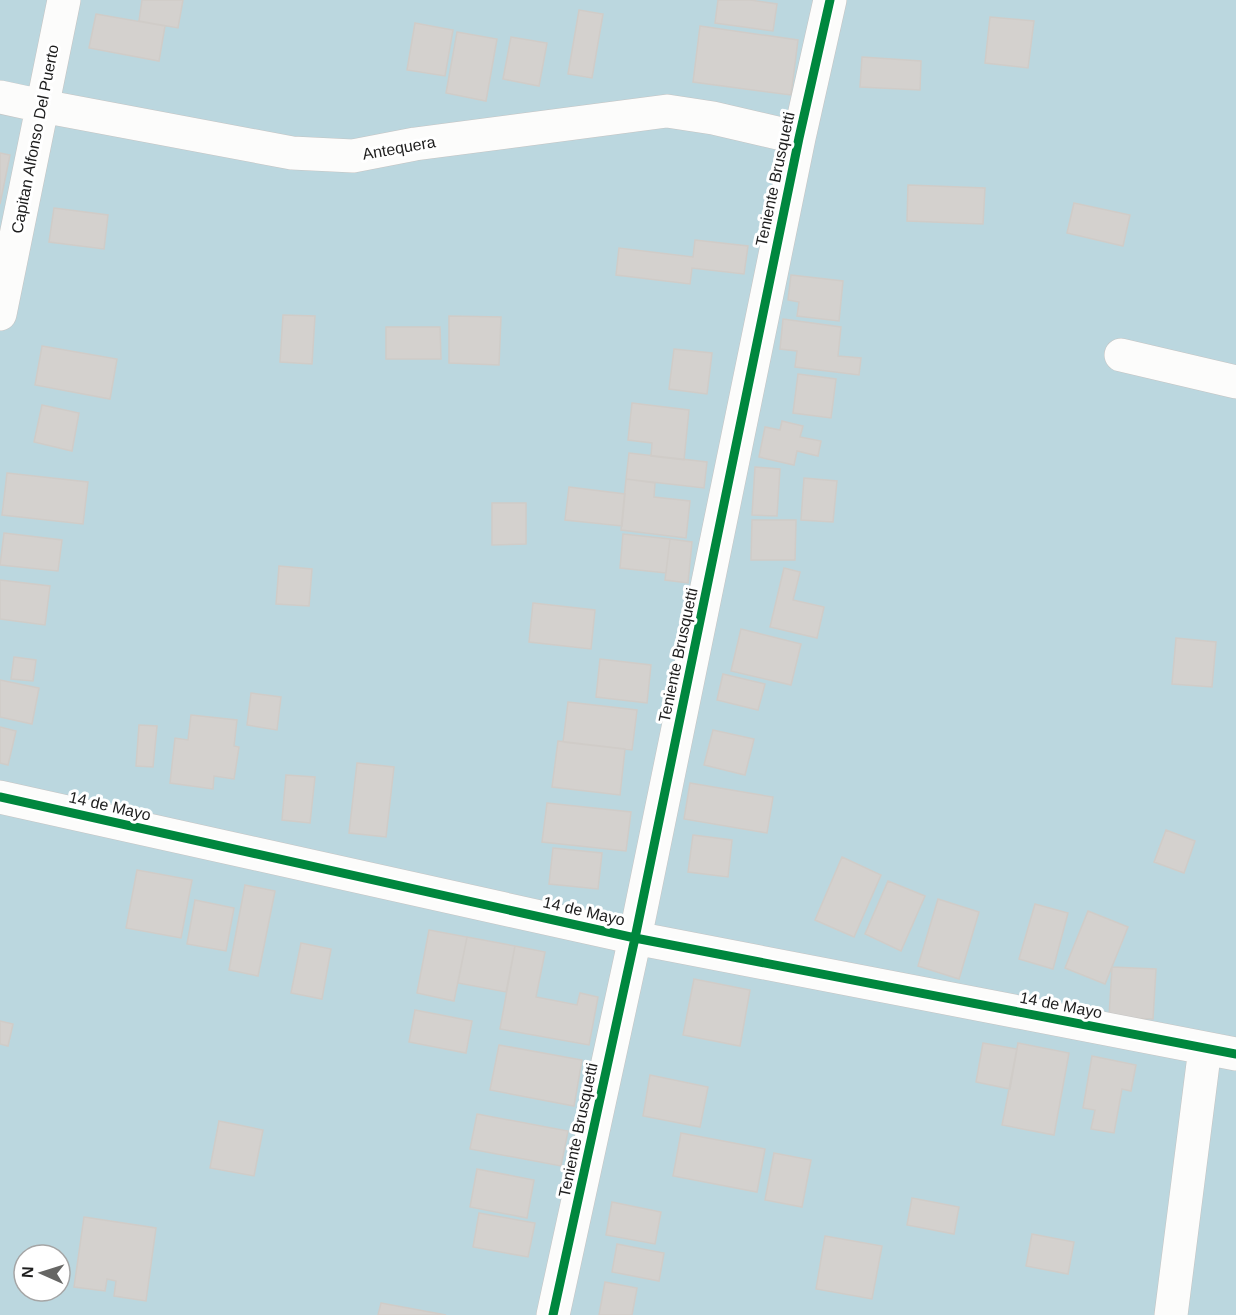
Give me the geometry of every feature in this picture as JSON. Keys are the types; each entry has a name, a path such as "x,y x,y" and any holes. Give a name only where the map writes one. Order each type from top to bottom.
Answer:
{"street":[{"name":"Capitan Alfonso Del Puerto","path":"0,314 64,0"},
{"name":"Teniente Brusquetti","path":"553,1315 635,938 799,138 830,0"},
{"name":"Antequera","path":"0,97 292,153 353,156 415,144 668,111 713,118 799,138"},
{"path":"1121,355 1236,382"},
{"name":"14 de Mayo","path":"0,797 635,938 1221,1051"},
{"path":"1171,1315 1221,1051"}],"water":[{"path":"0,0 1236,0 1236,1315 0,1315"}],"building":[{"path":"142,0 183,0 178,28 139,21"},
{"path":"718,0 750,0 777,4 773,31 715,23"},
{"path":"579,10 603,14 592,78 568,74"},
{"path":"96,14 165,26 159,61 89,48"},
{"path":"990,17 1034,21 1028,68 985,63"},
{"path":"415,23 453,30 445,76 407,70"},
{"path":"700,26 798,40 791,95 693,82"},
{"path":"457,32 497,39 486,101 446,93"},
{"path":"511,37 547,43 539,86 503,79"},
{"path":"862,57 921,61 920,90 860,87"},
{"path":"0,153 10,155 0,204"},
{"path":"908,185 985,188 983,224 907,221"},
{"path":"1074,203 1130,215 1123,246 1067,233"},
{"path":"54,208 108,215 104,249 49,242"},
{"path":"695,240 748,246 744,274 692,268 690,284 616,275 619,248 693,257"},
{"path":"791,275 843,281 839,321 797,316 799,302 788,300"},
{"path":"283,315 315,316 312,364 280,362"},
{"path":"449,316 501,317 499,365 449,363"},
{"path":"783,319 841,327 838,356 861,358 859,375 795,367 797,351 780,349"},
{"path":"386,327 440,327 441,359 386,359"},
{"path":"42,346 117,359 110,399 35,385"},
{"path":"674,349 712,353 707,394 669,389"},
{"path":"798,374 836,379 831,418 793,413"},
{"path":"632,403 689,410 684,460 651,456 652,443 628,440"},
{"path":"42,405 79,413 72,451 34,442"},
{"path":"782,421 803,426 800,437 821,441 818,456 797,451 794,465 759,457 765,427 780,430"},
{"path":"629,453 707,462 704,488 626,479"},
{"path":"755,467 780,469 777,516 752,515"},
{"path":"7,473 88,482 83,524 2,515"},
{"path":"804,478 837,481 833,522 801,520"},
{"path":"626,479 655,483 654,497 690,501 686,538 621,530"},
{"path":"569,487 625,494 622,526 565,520"},
{"path":"492,503 526,503 526,544 492,545"},
{"path":"752,520 796,520 795,560 751,560"},
{"path":"4,533 62,540 58,571 0,565"},
{"path":"623,534 670,539 666,573 620,568"},
{"path":"670,539 692,542 688,583 665,580"},
{"path":"279,566 312,569 309,606 276,604"},
{"path":"784,568 800,572 793,600 824,607 817,638 770,627"},
{"path":"0,580 50,586 45,625 0,619"},
{"path":"533,603 595,610 591,649 529,642"},
{"path":"741,629 801,644 791,685 731,671"},
{"path":"1176,638 1216,642 1212,687 1172,684"},
{"path":"14,657 36,660 33,681 11,679"},
{"path":"600,659 651,665 647,703 596,697"},
{"path":"723,674 765,684 758,710 717,700"},
{"path":"0,680 39,688 32,724 0,717"},
{"path":"251,693 281,697 277,730 247,725"},
{"path":"568,702 637,710 632,750 563,742"},
{"path":"191,715 237,720 234,746 239,747 234,779 214,776 213,789 170,783 175,738 188,740"},
{"path":"139,725 157,726 153,767 136,766"},
{"path":"0,727 16,731 8,765 0,763"},
{"path":"713,730 754,739 745,775 704,765"},
{"path":"558,741 625,749 620,795 552,787"},
{"path":"357,763 394,767 386,837 349,833"},
{"path":"286,775 315,777 310,823 282,820"},
{"path":"690,783 773,797 767,833 684,819"},
{"path":"547,803 631,812 626,851 542,842"},
{"path":"1166,830 1195,841 1184,873 1154,862"},
{"path":"693,835 732,840 728,877 688,872"},
{"path":"553,848 602,853 598,889 549,884"},
{"path":"842,857 881,875 854,937 815,920"},
{"path":"137,870 192,880 181,938 126,928"},
{"path":"888,881 925,896 901,951 865,934"},
{"path":"245,885 275,891 258,976 229,970"},
{"path":"938,899 979,912 959,979 918,966"},
{"path":"195,900 234,908 226,951 187,944"},
{"path":"1035,904 1068,913 1053,969 1019,959"},
{"path":"1088,911 1128,927 1105,984 1065,968"},
{"path":"429,930 467,937 454,1001 417,993"},
{"path":"467,937 515,946 506,992 458,983"},
{"path":"301,943 331,949 322,999 291,993"},
{"path":"515,946 545,952 536,997 577,1005 580,993 598,997 589,1045 500,1029"},
{"path":"1112,967 1156,969 1153,1019 1109,1017"},
{"path":"694,979 750,990 740,1046 683,1035"},
{"path":"415,1010 472,1021 466,1053 409,1042"},
{"path":"0,1021 13,1024 8,1046 0,1044"},
{"path":"983,1043 1017,1049 1010,1089 976,1082"},
{"path":"1018,1043 1069,1053 1054,1135 1002,1125"},
{"path":"499,1045 582,1060 574,1106 490,1090"},
{"path":"1092,1056 1136,1065 1131,1091 1122,1089 1114,1133 1091,1129 1095,1110 1083,1108"},
{"path":"650,1075 708,1087 700,1127 643,1116"},
{"path":"477,1114 568,1131 561,1166 470,1149"},
{"path":"219,1121 263,1130 254,1176 210,1168"},
{"path":"681,1133 765,1149 757,1192 673,1176"},
{"path":"774,1153 811,1160 802,1207 765,1200"},
{"path":"477,1169 534,1180 527,1218 470,1207"},
{"path":"912,1198 959,1207 954,1234 907,1225"},
{"path":"612,1202 661,1212 655,1244 606,1235"},
{"path":"479,1213 535,1223 528,1257 473,1247"},
{"path":"84,1217 156,1228 146,1301 114,1296 116,1281 107,1279 105,1291 74,1287"},
{"path":"1032,1234 1074,1242 1068,1274 1026,1266"},
{"path":"825,1236 882,1246 872,1299 816,1289"},
{"path":"617,1244 664,1253 659,1281 612,1272"},
{"path":"605,1282 637,1288 632,1315 599,1315"},
{"path":"381,1303 446,1315 378,1315"}],"cycle path":[{"path":"553,1315 635,938 799,138 830,0"},
{"path":"0,797 635,938 1236,1054"}]}
